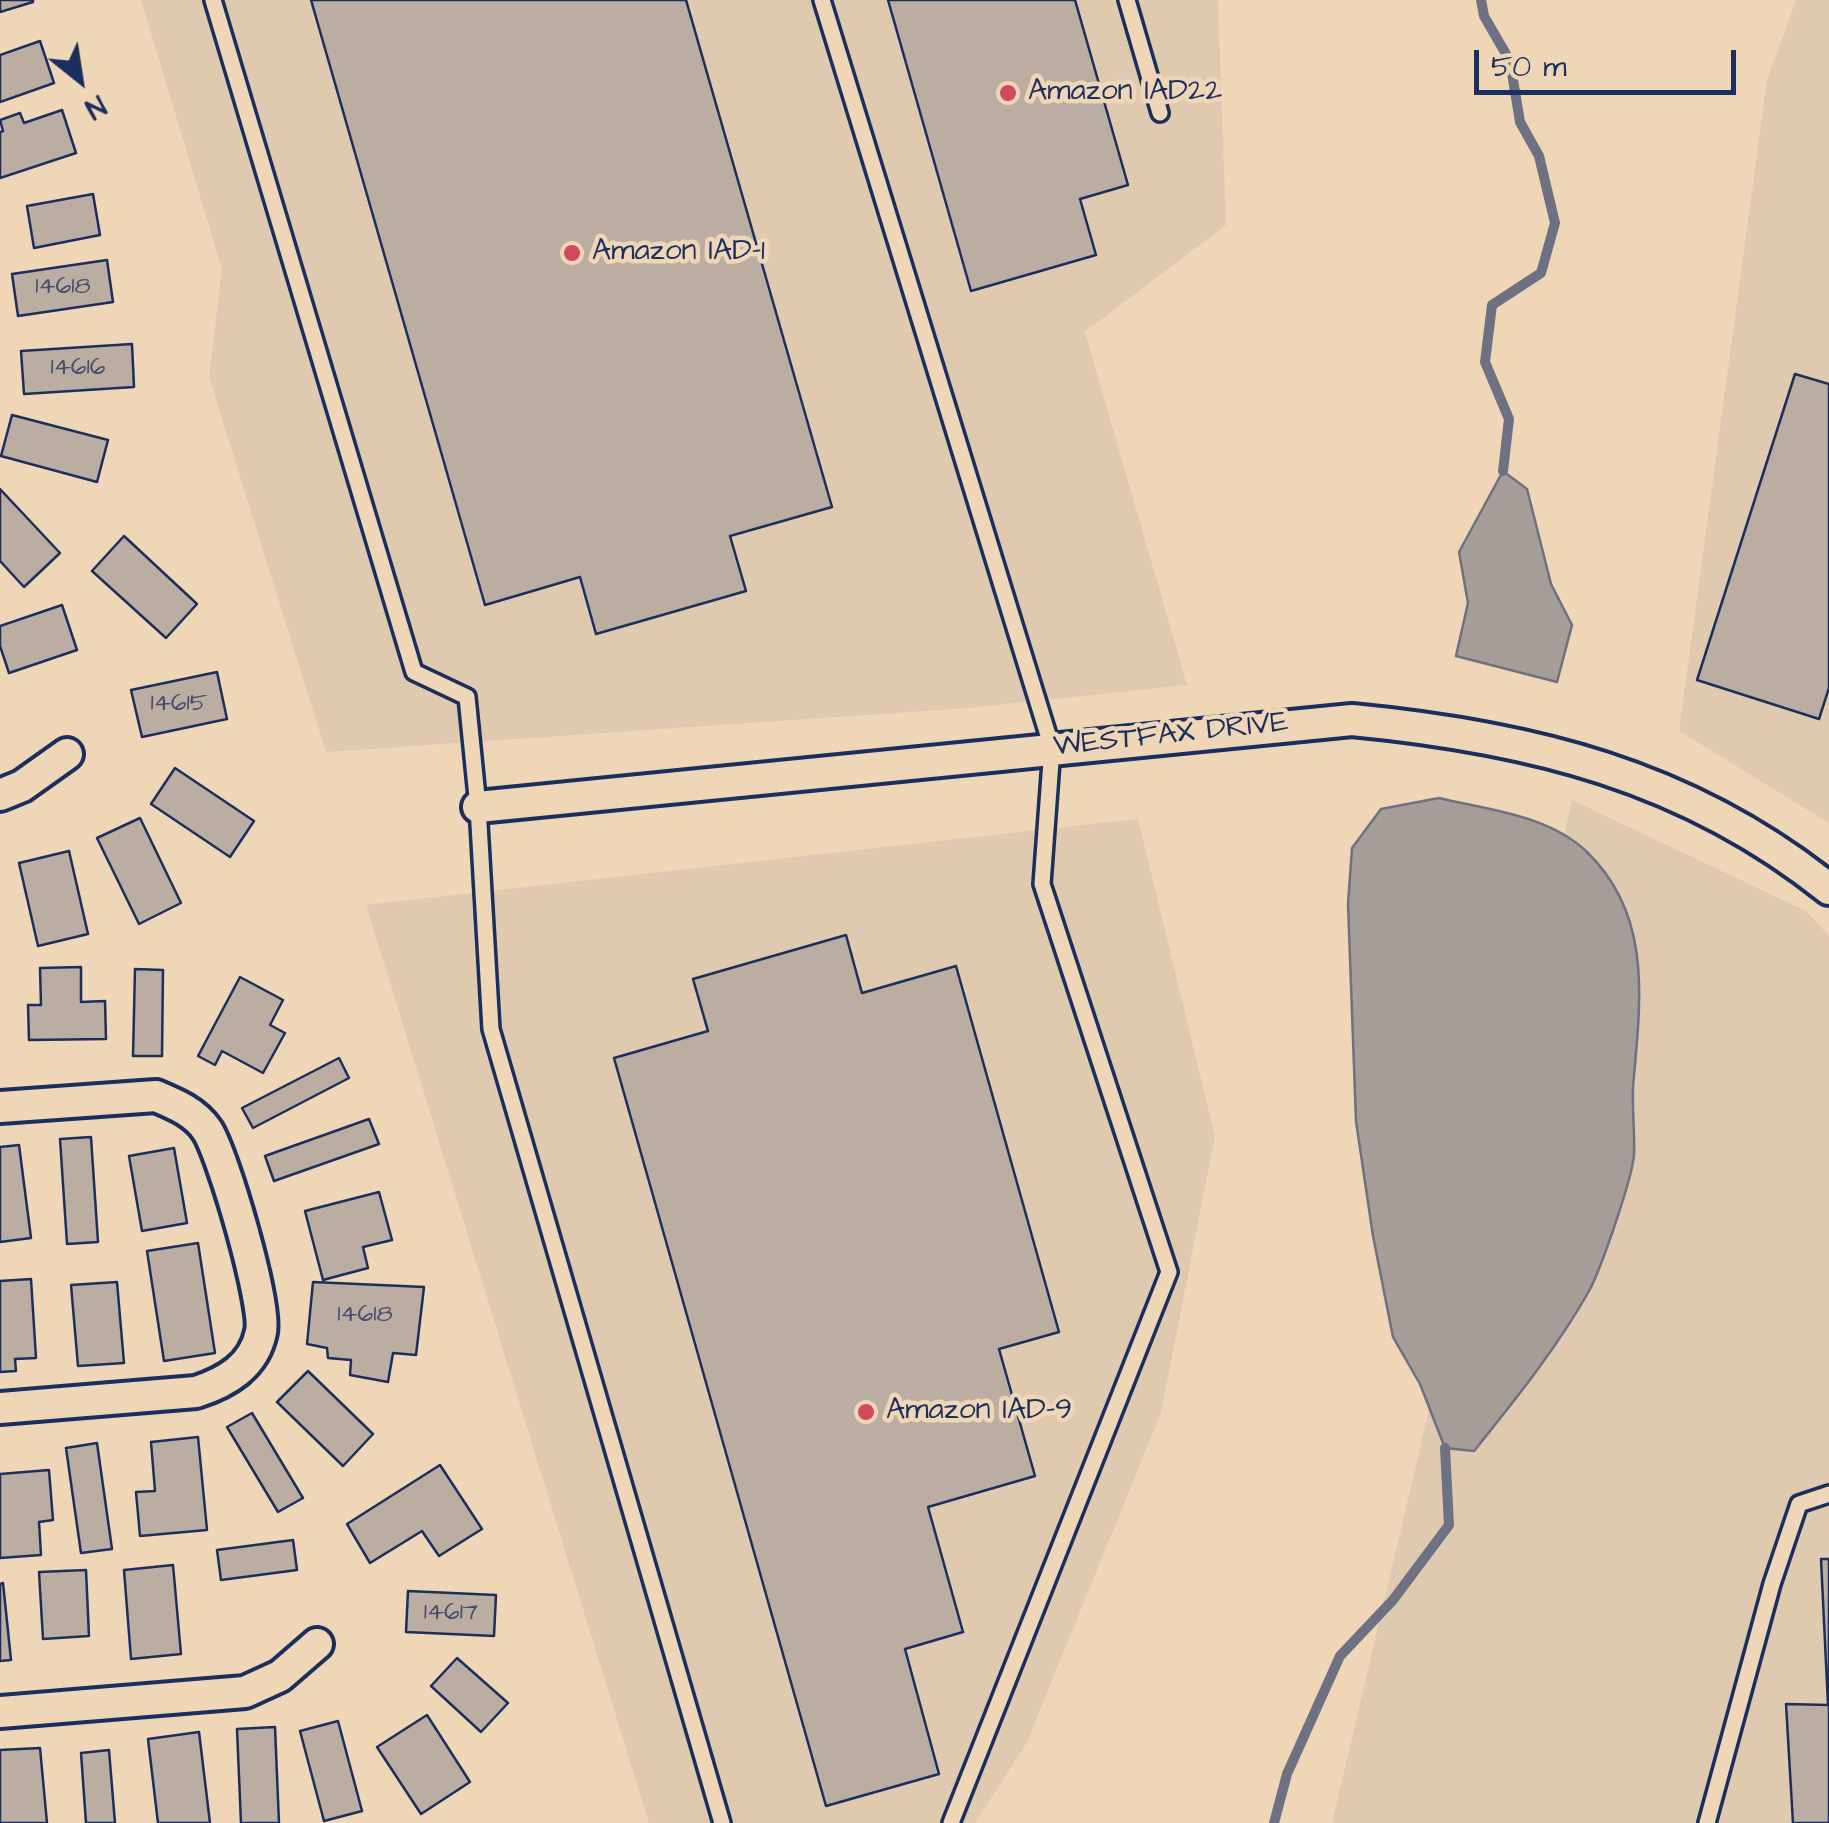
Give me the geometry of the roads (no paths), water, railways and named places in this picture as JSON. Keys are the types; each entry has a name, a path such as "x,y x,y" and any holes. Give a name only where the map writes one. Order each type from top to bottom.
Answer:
{"street":[{"name":"WESTFAX DRIVE","path":"478,806 1352,720 1446,729 1579,758 1664,790 1784,856 1829,889"},
{"path":"0,795 22,786 67,754"},
{"path":"0,1107 156,1096 201,1122 220,1160 263,1318 254,1352 240,1370 220,1384 196,1392 0,1408"},
{"path":"0,1712 245,1692 280,1676 317,1644"}],"lane":[{"path":"213,0 414,672 466,697 478,806 491,1029 722,1823"},
{"path":"822,0 1052,748 1042,884 1169,1272 951,1823"},
{"path":"1127,0 1160,113"},
{"path":"1706,1823 1772,1584 1799,1504 1829,1494"}],"waterway":[{"path":"1481,0 1484,16 1510,61 1520,122 1539,156 1555,223 1541,273 1492,305 1485,362 1509,419 1503,471"},
{"path":"1274,1823 1287,1774 1340,1656 1393,1600 1449,1525 1445,1448"}],"place":[{"name":"Amazon IAD22","path":"1008,93"},
{"name":"Amazon IAD-1","path":"572,253"},
{"name":"Amazon IAD-9","path":"866,1412"}]}
